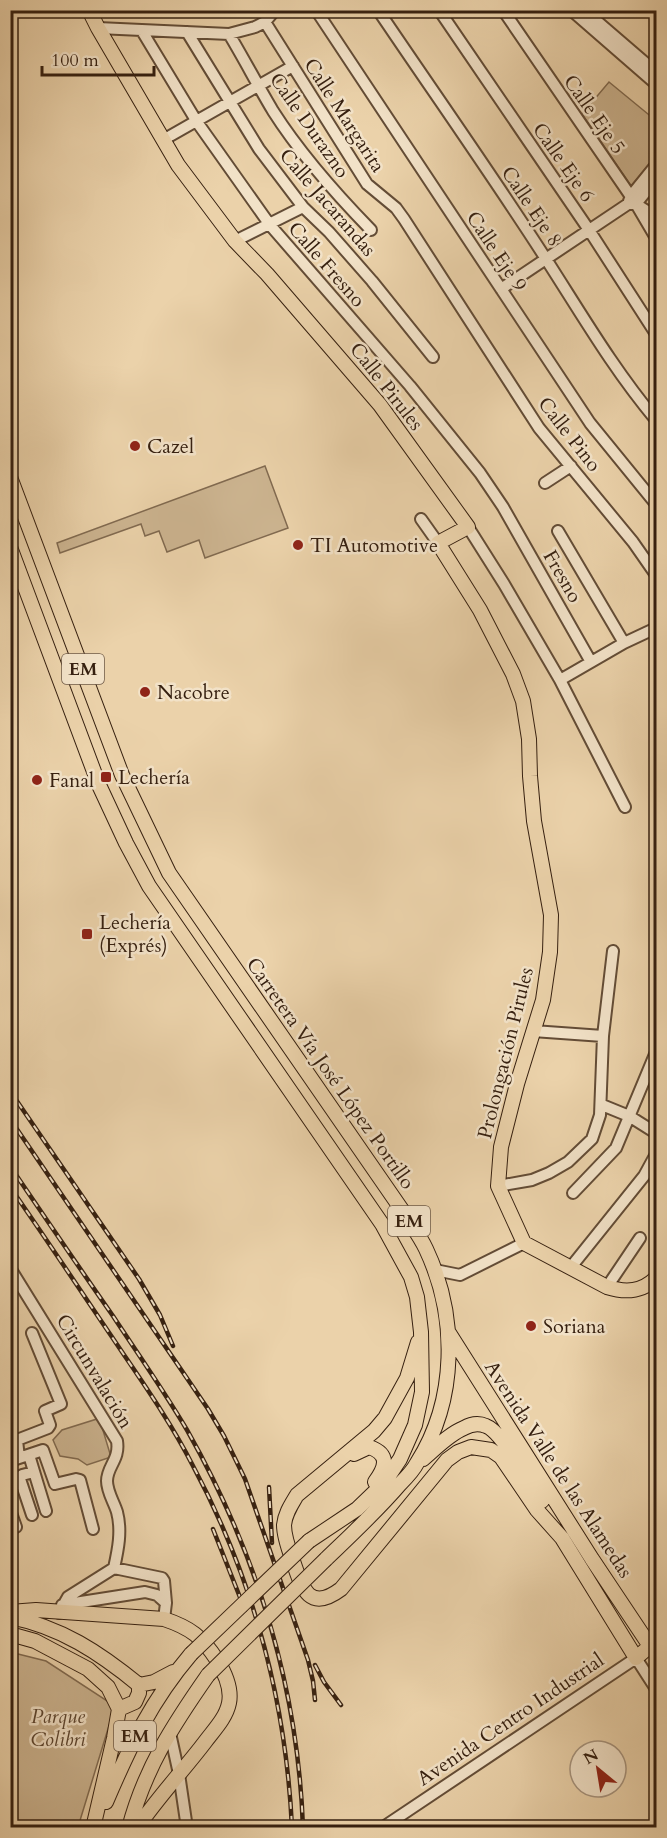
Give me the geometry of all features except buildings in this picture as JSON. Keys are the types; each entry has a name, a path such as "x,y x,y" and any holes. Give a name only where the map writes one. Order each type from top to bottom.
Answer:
{"main road":[{"name":"Calle Pirules","path":"89,10 178,165 235,241 267,274 380,405 468,527"},
{"name":"Carretera Vía José López Portillo","path":"10,477 122,776 170,873 426,1248 444,1303 449,1333 445,1399 436,1428 417,1465 381,1507 208,1675 170,1733"},
{"path":"438,543 468,527"},
{"name":"Prolongación Pirules","path":"438,543 480,610 513,674 524,701 529,739 534,820 550,915 550,952 543,1000 516,1084 501,1147 498,1186 524,1243"},
{"name":"EM","path":"10,547 99,785 126,843 149,886 382,1224 411,1277 417,1297 421,1332 422,1392 415,1425 400,1459 384,1483 357,1509 309,1541 180,1667 149,1710 94,1827"},
{"path":"149,886 170,873"},
{"path":"347,1173 367,1159"},
{"path":"524,1243 608,1287 619,1290 632,1291 649,1285 657,1278"},
{"name":"Avenida Valle de las Alamedas","path":"421,1332 407,1378 385,1418 374,1431 297,1495 289,1507 284,1528 286,1541 303,1589 309,1596 319,1600 330,1597 341,1588 447,1460 471,1447 491,1450 501,1457 537,1510 562,1538 636,1658"},
{"name":"Avenida Valle de las Alamedas","path":"449,1333 592,1559 654,1647"},
{"path":"417,1465 457,1431 473,1424 488,1426 507,1447 562,1538 592,1559"},
{"path":"324,1471 335,1468 361,1449 369,1447 381,1454 384,1461 383,1471 373,1483 329,1526"},
{"path":"10,1612 61,1609 165,1619 182,1625 206,1644 225,1673 230,1702 224,1717 137,1827"},
{"path":"10,1617 49,1628 81,1642 111,1662 139,1685"},
{"path":"10,1634 35,1641 88,1669 108,1687 119,1709 94,1827"},
{"name":"Avenida Centro Industrial","path":"636,1658 654,1647"},
{"path":"139,1685 154,1682 180,1667"},
{"path":"119,1709 135,1702 139,1693 139,1685"},
{"name":"EM","path":"129,1827 151,1764 170,1733"}],"street":[{"path":"98,28 230,34 245,31 265,22 275,10"},
{"name":"Calle Eje 9","path":"316,10 590,423 657,504"},
{"name":"Calle Eje 8","path":"378,10 546,259 603,350 657,420"},
{"name":"Calle Eje 6","path":"439,10 657,334"},
{"name":"Calle Eje 5","path":"503,10 657,238"},
{"path":"571,10 657,84"},
{"path":"584,10 657,72"},
{"name":"Calle Margarita","path":"265,22 367,184 396,208 463,310"},
{"name":"Calle Fresno","path":"142,31 196,122 270,225 410,386 480,473 503,507"},
{"name":"Calle Jacarandas","path":"187,32 259,149 303,207 329,232 372,281 433,357"},
{"name":"Calle Durazno","path":"230,34 274,112 323,179 371,230"},
{"path":"163,140 292,66"},
{"path":"631,201 657,165"},
{"path":"501,289 631,201 657,179"},
{"path":"631,201 657,217"},
{"path":"235,241 303,207"},
{"name":"Calle Pino","path":"463,310 539,428 633,542 657,575"},
{"path":"544,483 571,466"},
{"name":"Fresno","path":"503,507 591,662"},
{"path":"421,519 438,543"},
{"name":"Calle Pirules","path":"468,527 560,680 625,807"},
{"path":"558,531 624,643"},
{"path":"560,680 624,643 656,630"},
{"path":"498,1186 532,1180 568,1162 591,1139 598,1124 602,1105 603,1036 613,951"},
{"path":"533,1031 603,1036"},
{"path":"573,1192 612,1154 620,1142 656,1053"},
{"path":"602,1105 629,1116 657,1133"},
{"path":"571,1267 644,1176 657,1154"},
{"path":"608,1287 640,1238"},
{"path":"435,1270 460,1275 524,1243"},
{"name":"Circunvalación","path":"10,1268 117,1441 117,1456 107,1478 107,1485 117,1512 119,1530 114,1568"},
{"path":"32,1333 61,1404 45,1411 50,1425 48,1428 17,1440 19,1458 34,1472 46,1511"},
{"path":"19,1458 43,1450 55,1484 80,1480 93,1529"},
{"path":"32,1515 20,1479 22,1475 34,1472"},
{"path":"10,1510 16,1527"},
{"path":"61,1609 68,1596 114,1568 162,1578 166,1584 165,1619"},
{"path":"61,1609 145,1592 157,1595 166,1603"},
{"name":"Avenida Valle de las Alamedas","path":"636,1658 657,1689"},
{"name":"Avenida Centro Industrial","path":"382,1827 636,1658"},
{"path":"170,1733 187,1827"}],"green space":[{"path":"609,82 654,119 656,116 656,156 631,186 582,114"},
{"path":"265,466 288,528 205,558 199,540 167,552 159,531 145,536 141,524 60,553 57,543"},
{"path":"97,1419 102,1427 111,1457 87,1465 78,1459 60,1456 53,1440 62,1430"},
{"name":"Parque Colibri","path":"10,1652 46,1661 115,1706 78,1827 11,1827"}],"railway":[{"path":"10,1091 139,1279 160,1315 173,1346"},
{"path":"10,1119 208,1409 224,1436 245,1479 308,1660 315,1700"},
{"path":"10,1166 178,1415 212,1477 234,1524 253,1573 283,1672 293,1723 303,1828"},
{"path":"10,1187 164,1415 183,1447 232,1550 262,1640 274,1686 288,1780 292,1828"},
{"path":"269,1487 272,1543"},
{"path":"213,1529 245,1610"},
{"path":"315,1665 341,1705"}],"place":[{"name":"Cazel","path":"135,446"},
{"name":"TI Automotive","path":"298,545"},
{"name":"Nacobre","path":"145,692"},
{"name":"Lechería","path":"106,777"},
{"name":"Fanal","path":"37,780"},
{"name":"Lechería (Exprés)","path":"87,934"},
{"name":"Soriana","path":"531,1326"}]}
